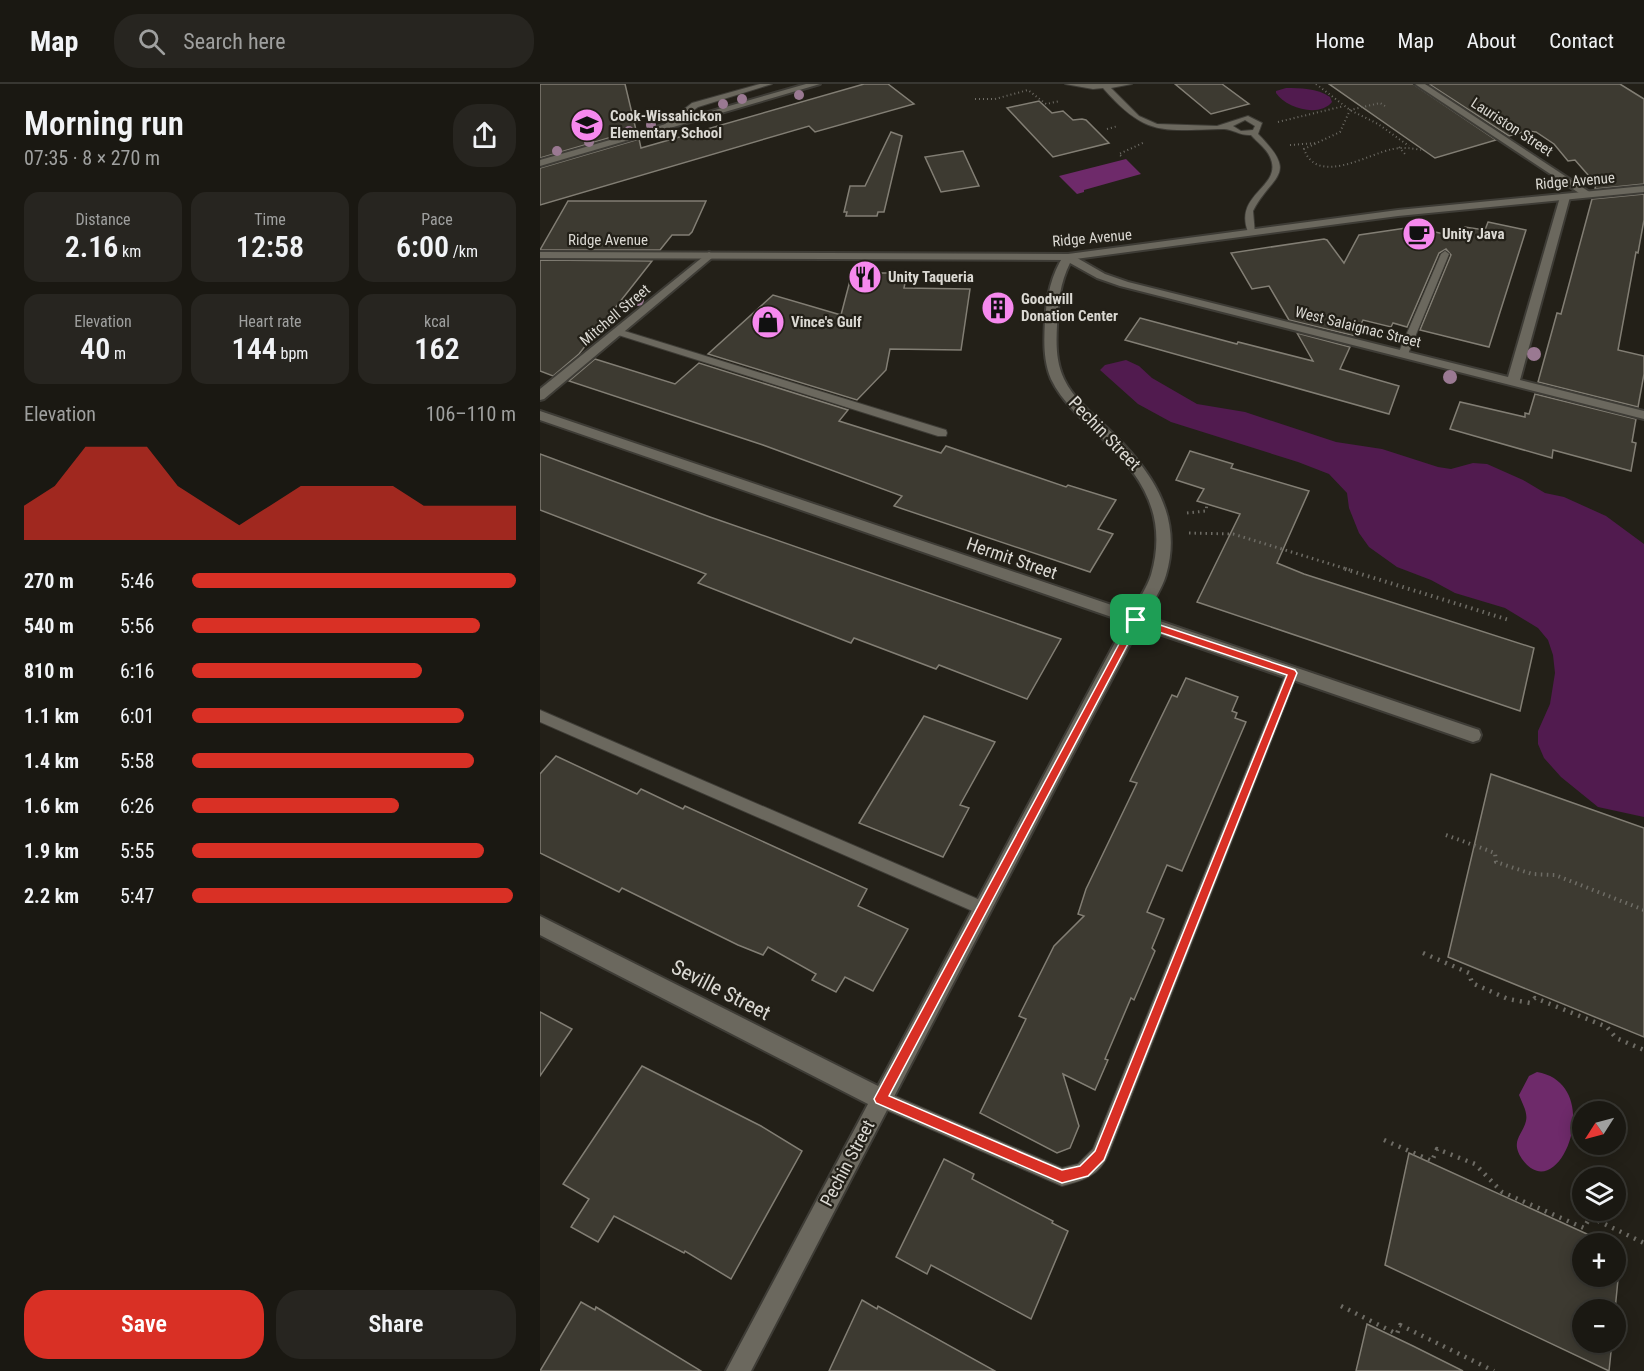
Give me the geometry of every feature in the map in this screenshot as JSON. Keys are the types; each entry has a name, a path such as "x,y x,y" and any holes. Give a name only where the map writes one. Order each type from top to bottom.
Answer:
{"street":[{"name":"Lauriston Street","path":"1419,84 1589,195"},
{"path":"540,163 813,85"},
{"name":"Ridge Avenue","path":"540,255 1068,257 1398,213 1644,189"},
{"path":"1513,382 1565,196"},
{"name":"Mitchell Street","path":"540,396 709,255"},
{"name":"West Salaignac Street","path":"1068,257 1101,276 1124,284 1644,415"},
{"name":"Pechin Street","path":"738,1371 1158,577 1165,546 1164,529 1156,495 1146,477 1117,444 1078,408 1060,384 1055,373 1050,347 1054,290 1060,269 1068,257"},
{"name":"Hermit Street","path":"540,415 1473,735"},
{"name":"Seville Street","path":"540,925 881,1099"}],"lane":[{"path":"664,128 695,105 768,84"},
{"path":"799,84 813,85"},
{"path":"1069,84 1106,87 1128,84"},
{"path":"1106,87 1132,116 1144,123 1171,128 1228,126 1237,132 1253,133 1258,129 1257,123 1252,119 1242,118 1231,122 1228,126"},
{"path":"1252,232 1246,222 1246,217 1249,209 1272,179 1276,163 1273,155 1253,133"},
{"path":"1403,354 1444,254"},
{"path":"618,332 942,433"},
{"path":"881,1099 1062,1177 1083,1172 1099,1155 1292,673"},
{"path":"540,716 982,908"}],"path":[{"path":"1316,84 1350,110 1378,124 1410,146 1422,150"},
{"path":"975,99 994,99 1028,90 1040,98"},
{"path":"1350,110 1380,103 1385,106"},
{"path":"1257,123 1291,120 1345,106"},
{"path":"1350,110 1344,127 1336,136 1304,149 1309,158 1320,164 1341,167 1355,164 1371,154 1410,146"},
{"path":"1399,147 1406,154"},
{"path":"1187,513 1206,511 1207,504"},
{"path":"1189,532 1233,534 1509,620"},
{"path":"1446,834 1495,853 1497,862 1524,873 1545,877 1555,875 1644,910"},
{"path":"1423,952 1469,973 1472,983 1508,999 1530,1003 1535,998 1607,1027 1616,1038 1644,1050"},
{"path":"1384,1140 1432,1161 1437,1149 1475,1164 1502,1192 1584,1228 1590,1217 1644,1243"},
{"path":"1341,1306 1397,1334 1400,1325 1494,1371"}],"shaded area":[{"path":"1286,88 1314,90 1330,97 1332,102 1319,109 1295,107 1276,93"},
{"path":"1126,159 1141,174 1077,194 1059,176"},
{"path":"1126,360 1197,404 1245,412 1336,442 1382,449 1438,467 1451,469 1473,463 1487,464 1545,493 1564,497 1606,516 1644,544 1644,817 1598,807 1561,777 1544,758 1538,744 1538,731 1550,704 1555,673 1548,640 1538,628 1505,608 1455,593 1431,580 1397,567 1369,547 1359,533 1349,508 1347,493 1329,474 1171,422 1138,404 1100,370 1105,365"},
{"path":"1537,1072 1558,1081 1570,1098 1572,1126 1570,1140 1562,1157 1550,1169 1536,1171 1522,1159 1517,1148 1518,1139 1526,1121 1519,1095 1529,1076"}],"building":[{"name":"Cook-Wissahickon Elementary School","path":"540,84 625,84 636,130 540,158"},
{"path":"864,84 888,84 914,104 815,132 809,126 540,205 540,168 639,139 641,148"},
{"path":"1175,84 1222,84 1249,104 1211,114"},
{"path":"1329,84 1413,84 1496,140 1435,158"},
{"path":"1429,84 1620,84 1644,99 1644,184 1595,189 1596,184 1575,160 1568,161 1554,144 1536,132 1527,131 1509,136"},
{"path":"1039,101 1052,113 1063,111 1073,120 1086,120 1109,143 1053,157 1007,108"},
{"path":"891,132 902,136 884,212 878,212 877,216 846,216 847,212 844,212 850,186 865,186"},
{"path":"963,151 979,186 941,192 925,157"},
{"path":"1644,194 1644,220 1618,350 1644,356 1644,374 1638,407 1538,382 1557,313 1561,314 1592,199"},
{"path":"568,201 706,201 692,232 689,235 672,235 660,250 540,250"},
{"path":"1488,222 1526,230 1489,347 1420,330 1451,255 1446,249 1439,253 1407,327 1393,323 1391,327 1363,320 1355,336 1289,320 1269,286 1252,289 1231,253 1324,239 1344,263 1359,235 1413,227 1462,238 1465,227 1485,230"},
{"path":"540,260 652,261 579,354 553,376 540,371"},
{"path":"852,273 907,273 904,288 970,289 961,350 890,349 886,370 857,400 708,354 773,295 841,315"},
{"path":"1140,318 1237,344 1238,342 1313,361 1297,333 1350,347 1340,369 1399,386 1389,414 1125,340"},
{"path":"595,359 675,384 699,363 848,410 839,421 941,453 946,446 1066,487 1068,485 1116,500 1098,529 1113,534 1090,572 894,506 902,496 763,445 569,381"},
{"path":"1535,394 1636,419 1632,442 1636,443 1631,471 1553,450 1552,458 1450,429 1460,402 1525,417 1525,413 1529,414"},
{"path":"1190,451 1233,464 1231,468 1309,491 1277,563 1304,574 1534,648 1520,711 1197,602 1240,514 1197,501 1204,489 1176,480"},
{"path":"540,454 710,517 1061,639 1027,699 939,665 936,669 854,638 851,643 698,583 706,574 540,510"},
{"path":"1186,678 1238,697 1232,711 1237,713 1235,718 1246,722 1182,871 1167,865 1147,912 1164,919 1152,948 1155,951 1134,1000 1131,998 1105,1059 1108,1060 1095,1090 1063,1074 1079,1126 1070,1148 1057,1153 980,1113 1026,1019 1019,1016 1054,946 1084,916 1078,914 1086,889 1137,783 1130,781 1172,695 1177,697"},
{"path":"924,716 995,742 960,805 969,808 943,857 859,823"},
{"path":"556,756 637,794 641,789 683,809 685,806 867,889 858,906 908,929 873,991 845,977 836,992 812,980 816,974 768,947 763,955 738,945 622,888 619,892 540,853 540,774"},
{"path":"1491,774 1644,828 1644,1037 1448,957"},
{"path":"540,1012 572,1029 540,1076"},
{"path":"642,1066 761,1126 802,1151 731,1279 685,1251 684,1253 614,1216 598,1242 571,1227 589,1199 563,1184"},
{"path":"1409,1153 1585,1233 1572,1233 1572,1287 1617,1287 1616,1299 1572,1299 1572,1353 1611,1353 1609,1371 1385,1265"},
{"path":"944,1159 974,1174 972,1179 1068,1231 1031,1319 931,1265 927,1274 896,1257"},
{"path":"862,1300 877,1309 878,1306 995,1371 829,1371"},
{"path":"581,1302 595,1310 596,1307 701,1371 540,1371"},
{"path":"1367,1324 1413,1346 1463,1371 1356,1371"}],"place":[{"name":"Cook-Wissahickon Elementary School","path":"587,125"},
{"name":"Unity Java","path":"1419,234"},
{"name":"Unity Taqueria","path":"865,277"},
{"name":"Goodwill Donation Center","path":"998,308"},
{"name":"Vince's Gulf","path":"768,322"}],"route":[{"path":"1136,620 1292,673 1099,1155 1083,1172 1062,1177 881,1099 1136,620"}]}
